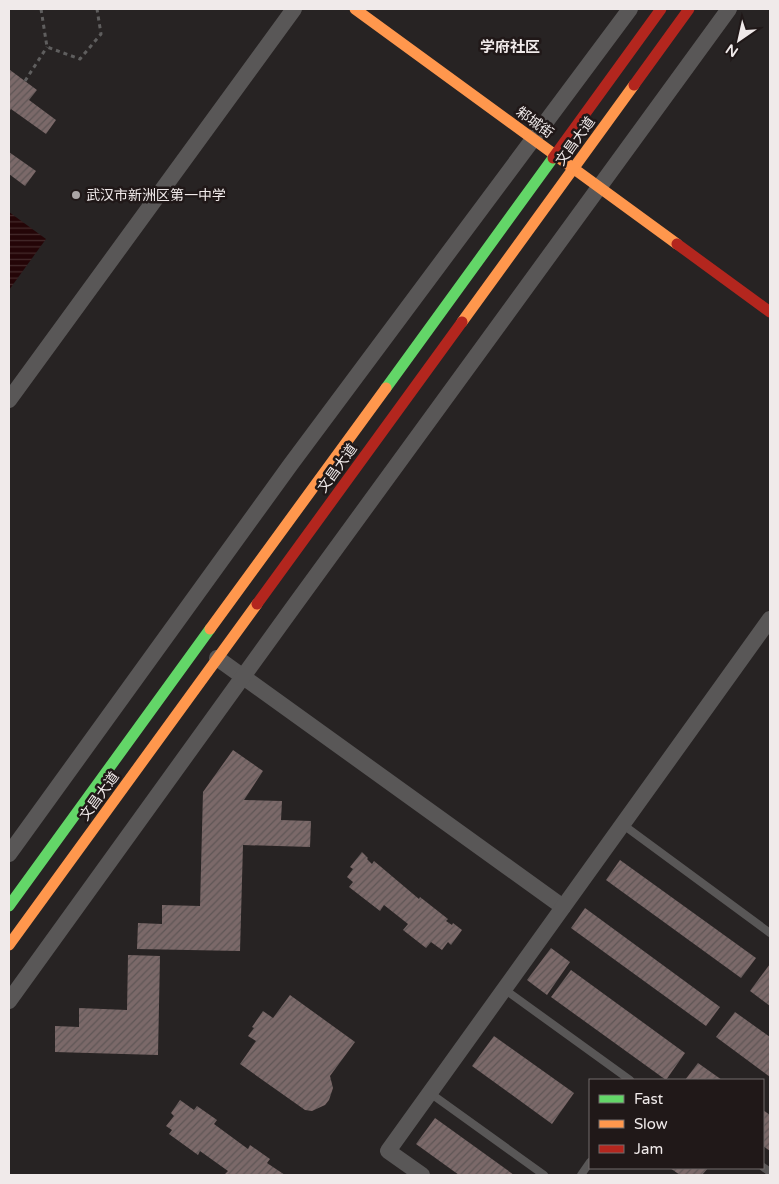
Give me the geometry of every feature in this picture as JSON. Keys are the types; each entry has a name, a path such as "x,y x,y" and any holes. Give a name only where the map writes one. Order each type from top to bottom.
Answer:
{"main road":[{"name":"邾城街","path":"354,9 770,312"},
{"name":"文昌大道","path":"9,906 661,9"},
{"name":"文昌大道","path":"9,945 690,9"}],"street":[{"path":"9,400 294,9"},
{"path":"9,854 290,464 630,9"},
{"path":"9,1001 730,9"},
{"path":"422,1175 388,1151 770,618"},
{"path":"217,658 563,907"}],"lane":[{"path":"622,824 770,933"},
{"path":"504,989 629,1079"},
{"path":"430,1093 544,1175"},
{"path":"581,1175 589,1163"}],"path":[{"path":"25,81 48,47 41,9"},
{"path":"48,47 80,59 101,34 96,9"}],"shaded area":[{"path":"9,212 46,239 9,290"}],"building":[{"path":"10,70 37,90 29,100 56,120 46,134 11,109 9,112"},
{"path":"9,152 36,171 25,186 9,174"},
{"path":"233,750 263,771 244,800 282,801 281,820 311,821 310,847 243,845 240,951 137,949 138,923 162,924 162,905 200,906 203,792"},
{"path":"362,852 372,864 374,861 419,899 420,897 448,919 446,921 452,925 453,923 462,930 451,945 448,942 442,950 431,942 426,948 403,930 408,924 384,905 380,911 349,887 353,882 347,877 353,869 350,867"},
{"path":"620,860 756,958 741,978 606,880"},
{"path":"585,908 720,1007 706,1026 571,928"},
{"path":"551,948 570,962 547,995 527,980"},
{"path":"128,955 160,956 158,1055 55,1052 55,1026 79,1027 79,1008 127,1010"},
{"path":"770,964 770,1006 750,991"},
{"path":"571,970 685,1053 667,1079 665,1079 551,997"},
{"path":"290,995 355,1042 330,1076 333,1088 329,1100 325,1105 312,1111 305,1110 240,1064 256,1041 248,1036 263,1011 273,1018"},
{"path":"735,1012 770,1037 770,1077 716,1037"},
{"path":"494,1036 574,1093 552,1124 472,1066"},
{"path":"698,1063 721,1079 686,1079"},
{"path":"180,1100 194,1110 197,1106 217,1120 214,1124 248,1149 250,1145 270,1159 267,1163 285,1175 227,1175 225,1174 228,1171 200,1151 198,1155 169,1134 172,1130 166,1126 174,1116 171,1113"},
{"path":"764,1111 770,1115 770,1151 764,1147"},
{"path":"435,1118 514,1175 459,1175 416,1144"},
{"path":"671,1169 707,1169 702,1175 680,1175"}],"traffic: fast":[{"path":"386,388 553,158"},
{"path":"9,906 210,629"}],"traffic: slow":[{"path":"355,9 677,244"},
{"path":"462,322 634,85"},
{"path":"210,629 386,388"},
{"path":"9,945 257,604"}],"traffic: jam":[{"path":"553,158 661,9"},
{"path":"634,85 689,9"},
{"path":"677,244 770,312"},
{"path":"257,604 462,322"}],"place":[{"name":"武汉市新洲区第一中学","path":"76,195"}],"district":[{"name":"学府社区","path":"510,47"}]}
